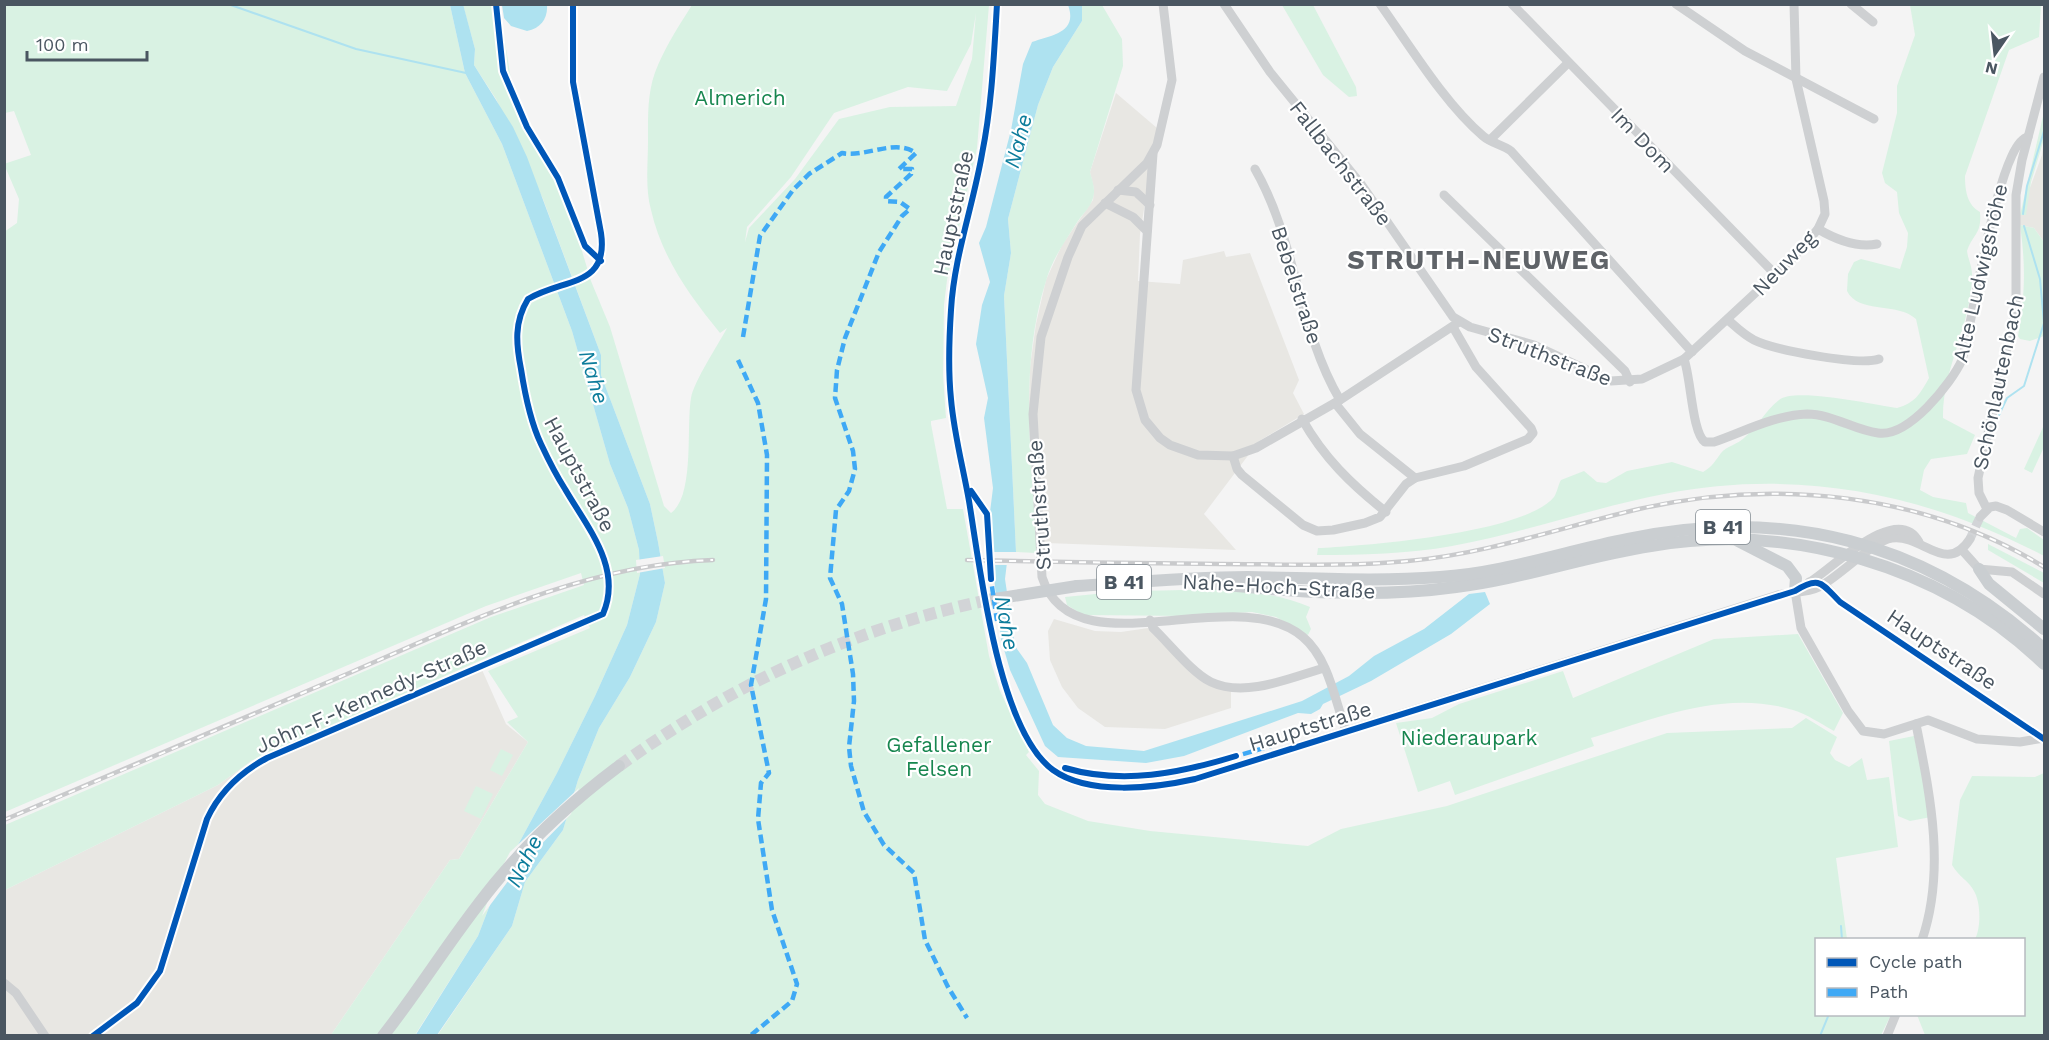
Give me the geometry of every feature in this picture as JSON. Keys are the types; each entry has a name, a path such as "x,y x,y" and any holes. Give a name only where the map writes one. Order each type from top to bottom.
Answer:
{"main road":[{"name":"Nahe-Hoch-Straße","path":"1171,580 1246,577 1441,578 1512,566 1638,537 1710,527 1783,528 1824,534 1868,546 1955,582 1996,609 2044,649"},
{"name":"Nahe-Hoch-Straße","path":"1171,580 1315,591 1425,591 1497,581 1649,546 1731,538 1786,542 1860,558 1911,577 1963,603 2004,629 2044,664"},
{"path":"1731,538 1787,566 1795,575 1795,591"},
{"path":"1979,569 1989,584 2044,630"},
{"name":"B 41","path":"988,600 1077,586 1171,580"},
{"path":"383,1035 461,928 516,858 590,788 619,766"}],"street":[{"name":"Hauptstraße","path":"573,4 573,82 603,246 601,261 594,271 528,299 517,323 517,351 526,403 540,442 564,488 591,531 610,579"},
{"name":"Hauptstraße","path":"997,4 985,140 954,286 950,376 953,416 992,639 1007,690 1027,734 1044,762 1060,774 1097,785 1141,787 1195,779 1795,591 1811,590 1824,584 1860,558 1868,546"},
{"path":"1163,4 1172,80 1163,128 1153,154 1136,368 1136,390 1141,410 1152,429 1170,445 1198,454 1233,456 1256,448 1302,419 1337,401 1456,324 1476,367 1527,422 1533,433 1528,439 1482,459 1415,478 1406,484 1386,512 1373,521 1325,530 1310,529 1294,519 1242,475 1237,469 1233,456"},
{"name":"Fallbachstraße","path":"1224,4 1270,72 1360,184 1456,324"},
{"path":"1380,4 1440,87 1490,140 1512,152 1692,352"},
{"name":"Im Dom","path":"1512,4 1775,274"},
{"path":"1676,4 1745,51 1874,119"},
{"name":"Neuweg","path":"1657,374 1684,359 1728,320 1818,229 1825,207 1796,79 1794,4"},
{"path":"1851,4 1873,22"},
{"path":"1490,140 1568,63"},
{"name":"Schönlautenbach","path":"1987,509 1979,493 1978,478 2016,308 2015,208 2028,137 2044,77"},
{"name":"Alte Ludwigshöhe","path":"1684,359 1690,378 1698,434 1705,442 1714,442 1789,416 1809,414 1875,433 1886,433 1926,410 1954,378 1968,340 2002,179 2015,145 2022,138 2028,137"},
{"path":"1118,190 1153,154"},
{"name":"Bebelstraße","path":"1255,170 1266,190 1326,374 1337,401 1360,434 1415,478"},
{"name":"Struthstraße","path":"1118,190 1082,226 1075,239 1041,337 1033,414 1040,567 1045,587 1051,597 1072,616 1102,623 1241,617 1269,621 1303,637 1318,656 1325,671 1346,732"},
{"path":"1118,190 1136,192 1150,205"},
{"path":"1444,195 1625,371 1630,382"},
{"path":"1105,203 1133,217 1147,231"},
{"path":"1818,229 1838,239 1860,245 1877,244"},
{"path":"1728,320 1747,336 1766,344 1847,361 1866,363 1879,359"},
{"name":"Struthstraße","path":"1456,324 1534,345 1611,381 1630,382 1657,374"},
{"path":"1302,419 1321,450 1341,474 1386,512"},
{"path":"1980,517 1987,509 2001,507 2044,532"},
{"path":"1868,546 1883,530 1892,529 1912,534 1919,543 1942,555 1962,550 1970,539"},
{"name":"Hauptstraße","path":"1795,591 1847,555 1868,546"},
{"path":"1962,550 1979,569 2012,572 2044,594"},
{"name":"John-F.-Kennedy-Straße","path":"93,1035 137,1003 160,971 207,819 213,805 239,776 267,758 594,619 603,614 610,579"},
{"path":"1809,582 1824,584"},
{"name":"Hauptstraße","path":"1824,584 1840,602 2044,739"},
{"path":"1795,591 1801,628 1856,723 1863,731 1878,735 1928,720 1963,735 1986,741 2044,739"},
{"path":"1150,620 1153,628 1212,683 1250,687 1325,671"},
{"path":"1916,724 1934,822 1933,901 1922,938"},
{"path":"4,983 16,993 45,1035"},
{"path":"1887,1035 1895,1016"}],"shaded area":[{"path":"1116,93 1157,128 1140,234 1138,281 1180,284 1183,260 1224,251 1226,257 1250,253 1299,380 1293,393 1304,414 1259,441 1204,514 1236,550 1046,543 1046,553 1037,553 1029,405 1030,367 1036,324 1046,280 1062,245 1093,200 1094,189 1090,172"},
{"path":"2044,139 2044,242 2034,228 2020,225 2020,215 2042,155"},
{"path":"1054,619 1095,631 1121,632 1148,628 1209,685 1231,691 1231,708 1165,729 1105,727 1078,708 1062,687 1050,660 1048,631"},
{"path":"479,663 506,724 528,742 459,859 450,860 331,1035 5,1036 5,890 218,785 251,761"}],"green space":[{"path":"5,5 450,5 465,73 502,144 572,331 610,464 628,508 639,550 640,574 627,625 557,773 501,876 478,936 415,1035 331,1035 450,860 459,859 528,742 507,722 518,717 488,671 590,628 584,615 251,761 218,785 5,890 5,825 491,617 584,585 581,573 486,606 5,812 4,232 17,223 19,199 4,164 31,155 14,111 5,113"},
{"path":"463,5 499,5 513,92 560,178 591,281 610,327 664,506 671,513 679,504 687,477 693,391 727,328 720,333 678,276 662,244 649,202 647,176 650,93 658,65 683,19 692,5 989,5 977,148 947,280 944,305 943,375 946,418 931,421 931,424 947,509 963,509 989,656 1000,691 1029,752 1026,755 1039,771 1038,795 1045,804 1088,821 1150,831 1308,846 1341,829 1447,806 1667,733 1792,728 1806,718 1837,737 1830,753 1835,760 1849,767 1862,758 1867,780 1889,777 1898,847 1836,858 1847,938 1815,938 1815,1016 1890,1016 1881,1035 437,1036 512,926 525,882 563,830 578,780 599,728 630,677 656,622 665,583 650,504 601,375 601,355 543,199 496,99 474,65 475,49","holes":["976,13 972,59 956,106 890,107 839,119 795,179 749,228 745,242 747,227 791,177 834,113 908,87 947,91 971,44"]},
{"path":"1082,5 1102,5 1122,39 1123,66 1090,172 1094,188 1092,201 1052,265 1037,314 1032,348 1029,416 1037,553 1016,552 1004,296 1011,253 1008,219 1038,105 1053,67 1082,21"},
{"path":"1282,5 1313,5 1356,87 1357,96 1349,97 1323,75"},
{"path":"1910,5 2041,5 2039,37 2009,50 1965,176 1968,197 1972,205 1980,212 1980,225 1967,251 1972,271 1971,293 1947,382 1943,418 1975,435 1967,454 1931,459 1924,470 1920,490 1933,497 1966,503 1968,513 2016,538 2020,529 2027,528 2044,540 2044,556 1999,534 1953,516 1907,502 1860,492 1812,486 1763,484 1714,487 1664,494 1479,541 1435,549 1385,554 1317,555 1318,548 1443,535 1512,520 1537,509 1554,497 1561,480 1584,471 1597,482 1606,483 1627,471 1672,462 1703,472 1723,451 1749,434 1774,404 1788,396 1817,396 1897,408 1916,397 1929,378 1916,319 1899,311 1860,303 1847,291 1848,274 1854,262 1861,259 1900,269 1907,247 1908,233 1899,213 1897,192 1885,183 1882,173 1897,113 1897,86 1915,35"},
{"path":"2044,112 2044,139 2031,182 2026,215 2020,215"},
{"path":"2020,225 2034,228 2044,242 2044,336 2030,341 2020,339 2018,336 2024,281"},
{"path":"2044,425 2044,447 2032,473 2024,469"},
{"path":"1988,544 2044,573 2044,583 1988,550"},
{"path":"1220,590 1266,594 1310,607 1306,617 1311,629 1308,635 1276,617 1252,612 1189,616 1083,615 1067,605 1065,597 1126,591"},
{"name":"Niederaupark","path":"1798,634 1843,713 1834,731 1798,712 1767,704 1716,704 1666,715 1591,738 1594,746 1455,795 1450,781 1418,792 1396,723 1432,718 1459,704 1563,671 1573,698 1714,639"},
{"path":"1914,736 1931,817 1910,821 1898,816 1889,741"},
{"path":"501,749 513,755 502,776 490,770"},
{"path":"2044,773 2044,1035 1925,1035 1917,1016 2025,1016 2025,938 1975,938 1978,929 1978,902 1972,887 1952,865 1960,800 1972,776 2035,777"},
{"path":"476,786 493,794 481,819 464,811"}],"water":[{"name":"Nahe","path":"463,4 475,49 474,65 513,127 527,157 601,355 601,375 650,504 665,583 656,622 630,677 599,728 578,780 563,830 525,882 512,926 437,1035 415,1036 478,936 501,876 557,773 595,696 627,625 640,574 639,550 628,508 610,464 572,331 502,144 465,73 450,5"},
{"path":"502,5 547,5 543,22 527,31 511,26 504,18"},
{"name":"Nahe","path":"1068,5 1082,5 1082,21 1053,67 1038,105 1008,219 1011,253 1004,296 1016,552 1008,554 1005,579 1015,646 1027,663 1053,725 1067,738 1086,746 1144,751 1302,701 1349,676 1374,656 1424,629 1469,594 1485,592 1490,604 1451,634 1371,681 1323,704 1320,709 1311,714 1298,713 1184,756 1146,763 1058,757 1045,746 1010,670 1001,639 993,569 990,512 993,488 984,418 988,398 976,344 982,305 990,282 979,243 986,227 1011,130 1023,64 1032,42 1067,27 1070,21"}],"pier":[{"path":"989,552 1019,553 1011,557 1010,565 990,565"},
{"path":"663,556 665,568 637,573 636,560"},
{"path":"579,788 571,814 517,869 482,916 510,852"}],"waterway":[{"path":"228,4 356,49 466,73"},
{"name":"Schönlautenbach","path":"2023,214 2027,186 2044,131"},
{"name":"Schönlautenbach","path":"1999,415 2007,398 2024,386 2044,323 2040,279 2024,226"},
{"path":"1841,926 1842,938"},
{"path":"1820,1036 1828,1016"}],"tunnel":[{"path":"1970,539 1980,517"},
{"path":"619,766 706,709 795,663 888,627 988,600"}],"railway":[{"path":"967,560 1291,565 1385,563 1467,552 1639,509 1691,500 1743,495 1796,494 1848,499 1899,508 1950,522 1998,542 2044,567"},
{"path":"4,820 435,636 525,600 618,572 665,564 713,560"}],"marked path":[{"path":"743,337 760,236 793,190 809,174 842,153 851,154 899,147 916,153 899,169 912,169 911,174 886,197 886,201 900,202 910,209 902,216 879,252 845,338 837,370 835,398 853,451 855,469 849,491 836,510 830,578 842,604 853,674 854,701 849,747 851,766 864,812 884,845 914,873 925,940 948,987 967,1018"},
{"path":"738,360 758,403 767,455 766,599 751,685 769,773 761,783 758,819 772,910 797,984 792,1001 750,1036"},
{"path":"990,573 997,621"},
{"path":"1230,758 1271,746"}],"cycle path":[{"path":"496,4 503,71 527,127 558,178 585,246 601,261"},
{"path":"93,1036 137,1003 160,971 207,819 218,800 240,776 267,758 603,614 608,597 609,580 606,564 592,533 555,473 537,435 526,398 517,342 520,316 528,299 591,272 598,263 602,250 601,233 573,82 573,4"},
{"path":"997,4 988,117 953,290 949,344 950,388 956,438 994,645 1018,720 1034,750 1053,770 1085,784 1103,787 1142,787 1195,779 1795,591 1810,583 1824,586 1840,602 2044,739"},
{"path":"971,491 987,514 991,579"},
{"path":"1065,768 1108,776 1151,775 1173,772 1236,756"}],"district":[{"name":"STRUTH-NEUWEG","path":"1479,260"}],"park label":[{"name":"Almerich","path":"740,97"},
{"name":"Gefallener Felsen","path":"939,756"}]}
